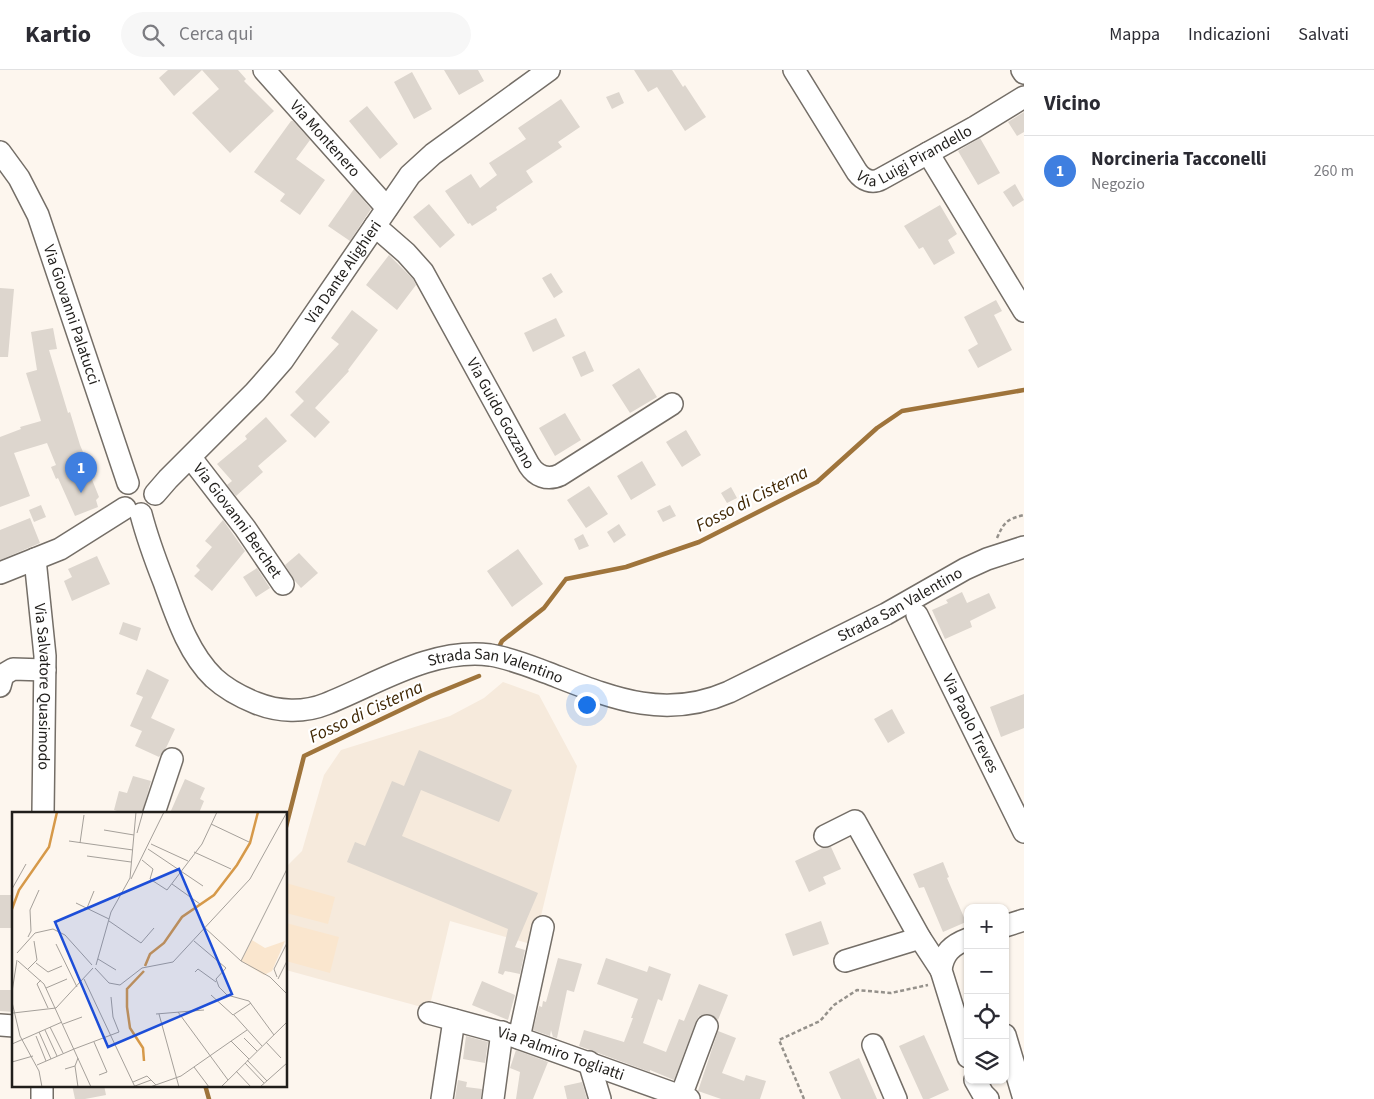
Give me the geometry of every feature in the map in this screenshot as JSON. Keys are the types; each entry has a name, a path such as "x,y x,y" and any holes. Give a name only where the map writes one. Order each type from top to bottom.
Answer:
{"street":[{"name":"Via Montenero","path":"264,70 387,208"},
{"name":"Via Dante Alighieri","path":"0,573 60,549 133,511 150,509 154,505 155,494 168,479 262,385 283,360 405,182 428,158 549,70"},
{"name":"Via Luigi Pirandello","path":"794,70 857,172 871,181 878,181 928,154 1024,97"},
{"name":"Via Giovanni Palatucci","path":"0,152 19,178 38,215 128,483"},
{"path":"928,154 1024,311"},
{"name":"Via Guido Gozzano","path":"375,226 406,253 426,276 529,464 539,475 551,478 560,475 672,404"},
{"name":"Via Giovanni Berchet","path":"191,458 245,528 283,584"},
{"path":"133,511 122,503 122,492 128,483 139,480 145,481 155,494"},
{"name":"Strada San Valentino","path":"133,511 147,536 172,607 192,649 202,664 225,687 244,698 274,708 298,710 315,708 420,664 445,657 470,654 499,657 525,664 594,691 627,701 659,706 694,704 729,692 886,614 965,568 1024,547"},
{"name":"Via Salvatore Quasimodo","path":"35,559 43,627 46,688 43,812"},
{"name":"Via Paolo Treves","path":"916,615 1024,832"},
{"path":"0,686 3,675 12,669 45,670"},
{"path":"154,812 172,760"},
{"path":"824,836 855,821 943,976 964,1044"},
{"path":"1009,925 1024,920"},
{"path":"493,1099 510,1035 543,927"},
{"path":"845,961 920,938"},
{"path":"943,976 944,958 950,949 964,941"},
{"name":"Via Palmiro Togliatti","path":"429,1013 510,1035 685,1098"},
{"path":"442,1099 454,1020"},
{"path":"685,1098 707,1026"},
{"path":"1006,1039 1024,1099"},
{"path":"873,1045 896,1099"},
{"path":"588,1062 600,1099"},
{"path":"978,1084 982,1094 988,1099"},
{"path":"42,1086 42,1099"}],"path":[{"path":"1002,554 997,539 1002,526 1011,518 1024,515"},
{"path":"804,1099 779,1040 820,1021 834,1006 857,990 890,992 943,976"}],"shaded area":[{"path":"503,682 539,695 577,766 534,945 450,921 429,1009 288,971 288,865 302,851 324,775 341,750 450,716 484,698"},
{"path":"288,884 335,897 328,924 288,914"},
{"path":"288,924 339,937 330,973 288,962"}],"building":[{"path":"168,70 202,70 174,96 159,78"},
{"path":"202,70 238,70 246,79 244,81 274,111 230,153 192,113 219,89"},
{"path":"444,70 478,70 484,81 459,95"},
{"path":"634,70 672,70 683,87 685,85 706,117 685,131 657,87 648,92"},
{"path":"412,72 432,109 414,119 394,82"},
{"path":"619,92 624,103 612,109 606,97"},
{"path":"561,99 580,127 558,142 562,147 526,171 533,182 496,207 497,210 472,226 470,223 468,224 445,191 471,174 480,188 497,175 489,163 526,139 518,128"},
{"path":"367,106 398,144 380,159 349,121"},
{"path":"1024,112 1024,132 1017,136 1008,122"},
{"path":"291,121 310,140 296,159 325,180 300,215 280,201 285,194 254,172"},
{"path":"980,138 1000,173 978,185 958,151"},
{"path":"1015,184 1024,200 1013,207 1003,192"},
{"path":"354,189 371,209 350,241 328,226"},
{"path":"429,204 455,235 440,248 413,217"},
{"path":"940,205 957,234 948,240 955,253 934,265 923,247 919,249 904,226"},
{"path":"389,255 413,279 416,285 397,310 366,285"},
{"path":"551,273 563,292 554,298 542,278"},
{"path":"0,288 14,289 8,357 0,357"},
{"path":"996,300 1002,311 994,315 1012,350 978,368 968,350 978,344 964,317"},
{"path":"352,310 378,330 349,371 315,408 330,422 315,438 290,415 304,401 295,392 339,344 331,338"},
{"path":"556,318 565,336 533,352 524,333"},
{"path":"53,328 57,349 49,350 68,413 70,412 80,445 89,466 87,467 99,497 96,500 98,507 75,516 51,467 56,465 47,443 14,453 30,496 0,507 0,437 21,429 20,427 41,421 26,373 37,370 31,332"},
{"path":"585,351 594,371 581,377 572,357"},
{"path":"639,368 657,397 630,413 612,385"},
{"path":"565,413 581,440 555,456 539,428"},
{"path":"266,417 287,441 258,466 263,472 236,496 227,485 232,481 217,464 247,439 245,436"},
{"path":"686,430 701,455 682,467 666,442"},
{"path":"642,461 656,485 631,500 617,476"},
{"path":"589,486 608,514 586,528 567,500"},
{"path":"731,487 737,498 727,503 721,493"},
{"path":"41,505 46,517 34,522 29,510"},
{"path":"670,505 676,516 663,522 657,511"},
{"path":"30,518 40,543 0,560 0,530"},
{"path":"223,520 245,551 212,591 194,576 200,570 196,566 212,547 205,541"},
{"path":"619,524 626,535 614,543 607,532"},
{"path":"583,534 589,546 579,550 574,539"},
{"path":"518,549 543,584 512,607 487,571"},
{"path":"299,553 318,573 301,588 285,565"},
{"path":"97,556 110,584 72,601 64,581 72,577 68,569"},
{"path":"257,568 270,588 256,597 243,577"},
{"path":"962,592 967,603 989,593 996,608 970,621 972,627 945,639 932,610 948,603 946,600"},
{"path":"123,622 141,628 137,641 119,634"},
{"path":"147,669 169,680 151,718 175,729 166,748 159,757 135,746 142,731 130,726 143,697 136,694"},
{"path":"1024,694 1024,728 1001,737 990,707"},
{"path":"892,709 905,733 888,743 874,719"},
{"path":"419,750 512,790 499,822 421,790 402,836 538,893 515,947 525,950 520,974 505,971 503,975 498,973 508,929 347,862 355,842 365,846 392,781 404,786"},
{"path":"133,776 151,781 142,812 120,812 114,810 119,791 127,793"},
{"path":"185,779 205,788 200,799 204,801 199,812 170,812"},
{"path":"831,847 841,869 823,877 826,884 809,892 795,861 823,848"},
{"path":"943,862 949,877 947,878 964,917 964,923 943,932 924,887 919,888 913,874"},
{"path":"0,895 12,895 12,928 0,928"},
{"path":"821,921 829,944 793,956 785,934"},
{"path":"558,958 582,964 574,992 567,990 557,1038 553,1037 551,1030 550,1036 533,1030 539,1006 542,1007 543,1001 546,1002"},
{"path":"606,958 647,972 649,966 671,974 662,1001 658,999 643,1043 666,1052 679,1019 684,1021 699,984 728,995 718,1020 712,1015 705,1014 699,1016 674,1080 579,1046 584,1030 624,1042 633,1018 631,1018 638,999 597,984"},
{"path":"482,981 515,995 508,1020 472,1005"},
{"path":"0,990 12,990 12,1012 0,1011"},
{"path":"718,1031 736,1038 722,1073 744,1081 746,1075 766,1081 760,1099 721,1099 698,1091"},
{"path":"924,1035 949,1090 929,1099 923,1099 899,1046"},
{"path":"466,1036 488,1042 485,1063 463,1059"},
{"path":"516,1050 548,1062 533,1099 516,1099 520,1072 510,1068"},
{"path":"859,1058 877,1099 841,1099 829,1072"},
{"path":"458,1080 467,1082 466,1087 482,1089 481,1099 455,1099"},
{"path":"582,1082 587,1099 567,1099 564,1086"},
{"path":"72,1086 104,1086 106,1095 75,1099"}],"waterway":[{"name":"Fosso di Cisterna","path":"500,645 502,641 544,608 566,579 626,567 699,542 817,482 877,428 902,411 1024,390"},
{"name":"Fosso di Cisterna","path":"288,819 304,756 430,696 479,676"},
{"name":"Fosso di Cisterna","path":"205,1086 209,1099"}],"place":[{"name":"Norcineria Tacconelli","path":"81,493"}]}
